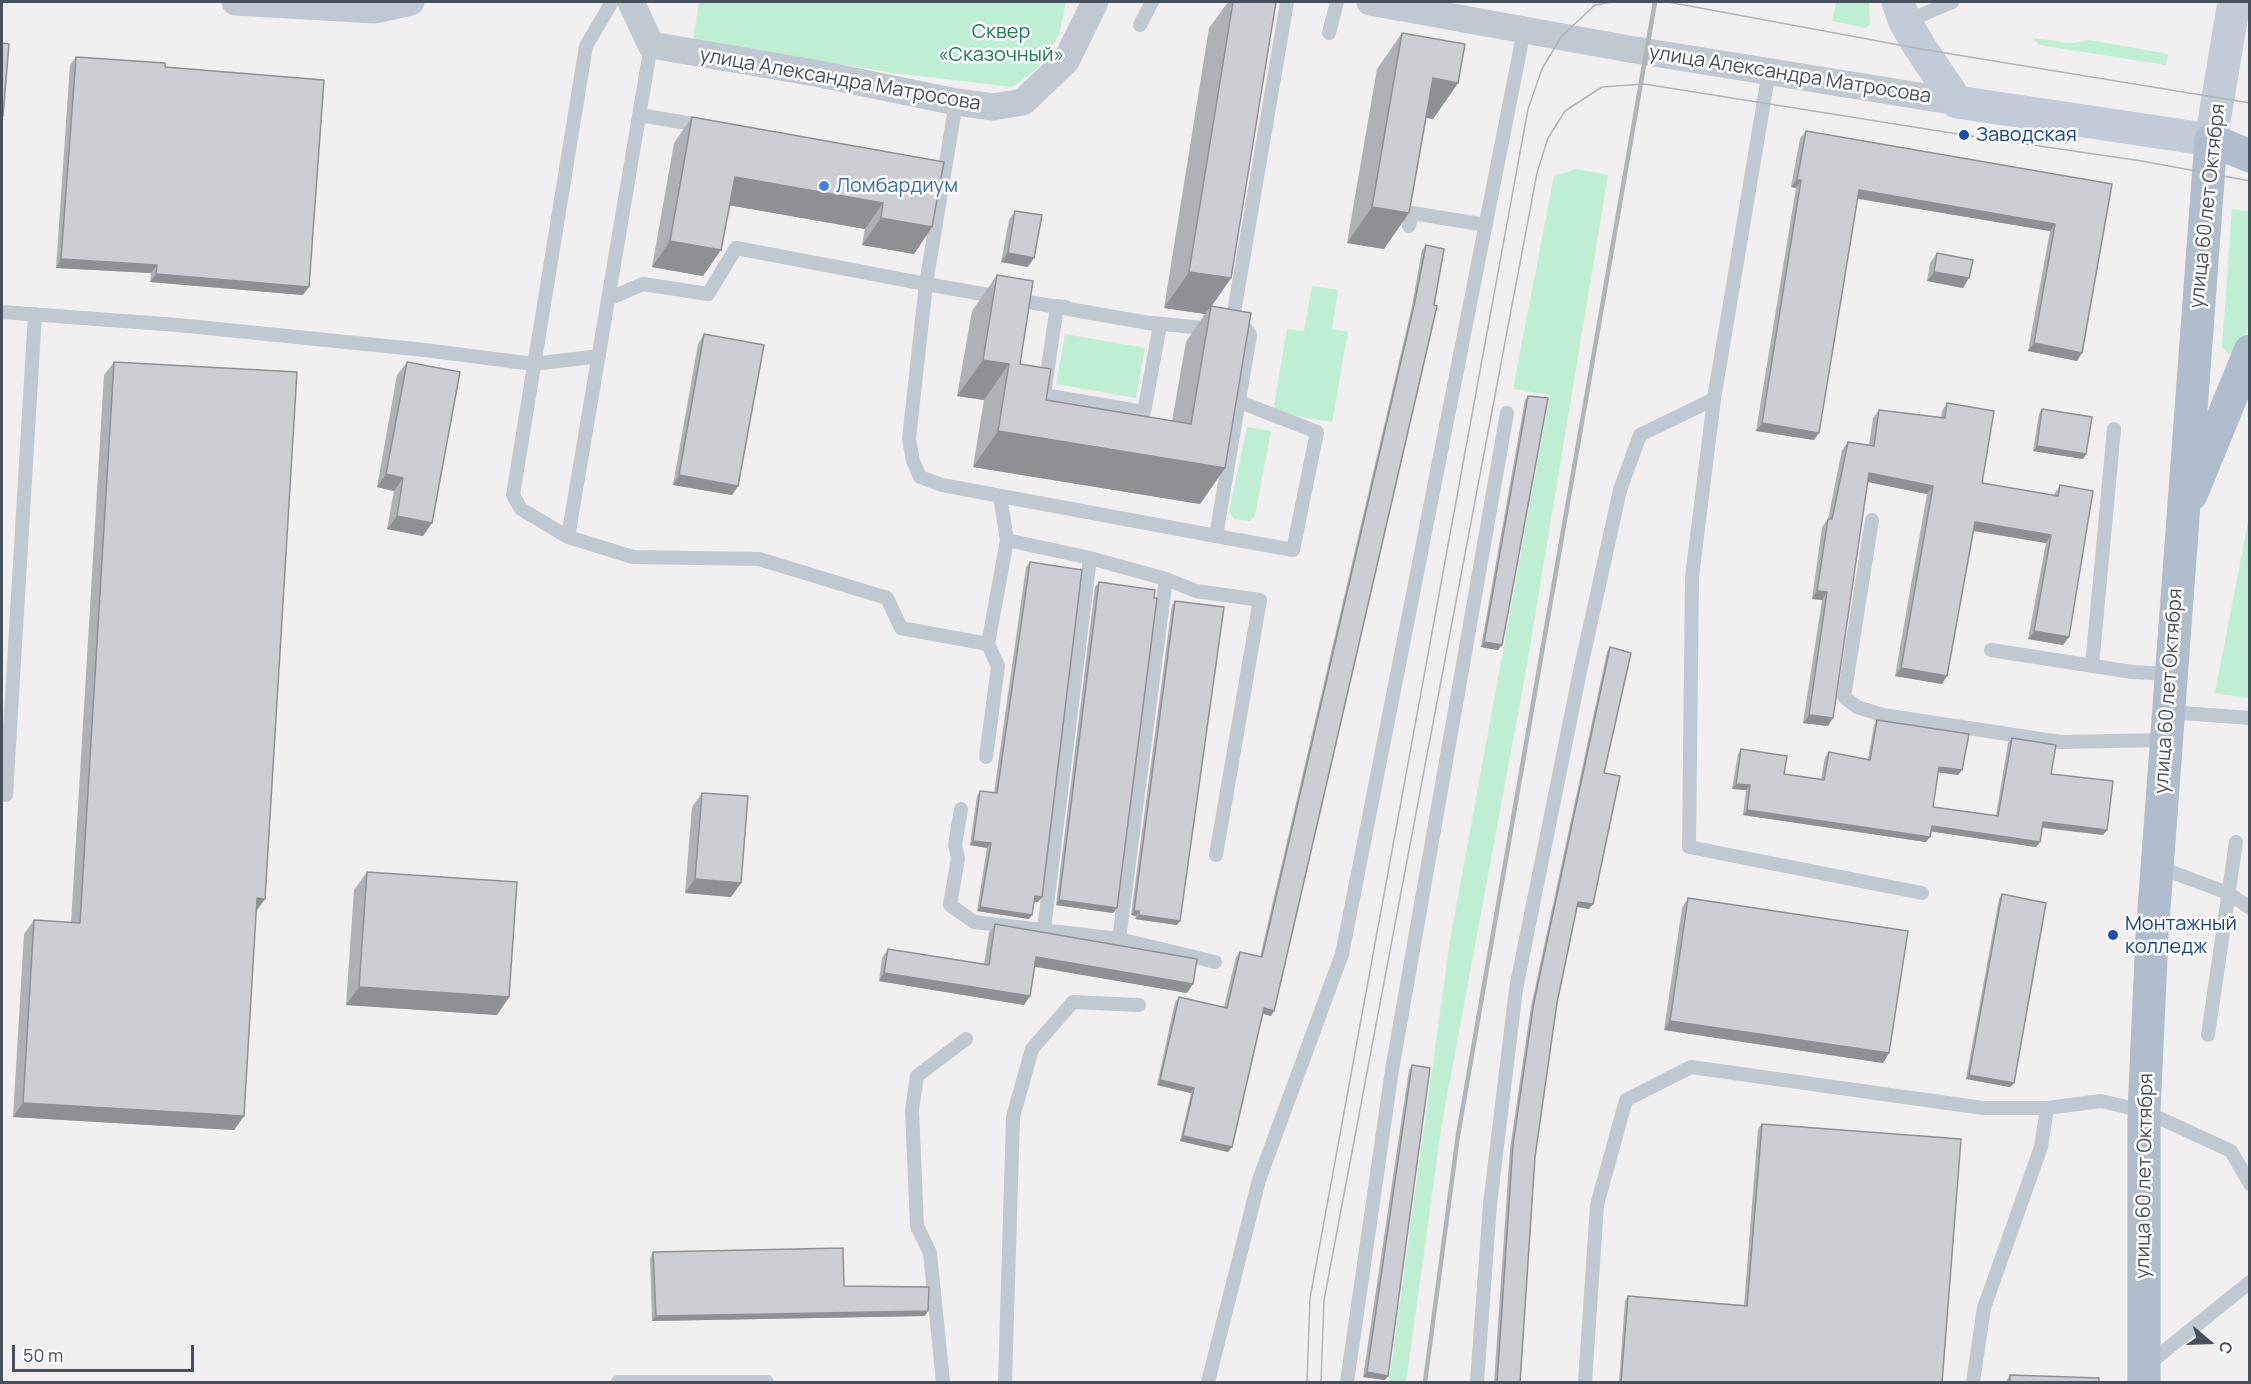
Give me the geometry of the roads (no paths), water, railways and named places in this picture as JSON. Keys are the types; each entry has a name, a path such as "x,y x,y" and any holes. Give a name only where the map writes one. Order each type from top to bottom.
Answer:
{"main road":[{"name":"улица 60 лет Октября","path":"2144,1375 2144,1111 2156,866 2211,140 2234,2"},
{"path":"1902,12 1958,102"},
{"name":"улица Александра Матросова","path":"1958,102 2211,140 2250,138"},
{"name":"улица Александра Матросова","path":"2211,140 2250,156"},
{"path":"2182,513 2209,456 2250,351"}],"street":[{"path":"235,2 375,10 411,2"},
{"path":"630,2 651,45"},
{"name":"улица Александра Матросова","path":"651,45 993,107 1023,102 1066,61 1095,2"},
{"name":"улица Александра Матросова","path":"1370,2 1455,9 1524,30 1958,102"}],"lane":[{"path":"612,2 586,46 513,495 521,509 568,537 633,557 759,559 886,598 900,628 988,644"},
{"path":"1140,25 1152,2"},
{"path":"1216,536 1250,335 1242,323 1233,318 1248,255 1287,2"},
{"path":"1329,33 1337,2"},
{"path":"1902,12 1952,2"},
{"path":"1208,1383 1259,1180 1342,954 1524,30"},
{"path":"568,537 651,45"},
{"path":"1769,71 1714,399 1692,577 1689,847 1923,893"},
{"path":"956,102 940,167 909,439 913,461 920,477 942,485 1293,550 1317,432 1240,402"},
{"path":"640,115 722,129"},
{"path":"1409,226 1412,213 1486,225"},
{"path":"608,299 643,284 708,294 736,248 1160,325 1250,335"},
{"path":"1058,306 1044,395 1144,412 1160,325"},
{"path":"2,312 413,349 533,364 599,356"},
{"path":"6,795 35,314"},
{"path":"1476,1383 1490,1204 1516,989 1579,676 1620,490 1640,435 1714,399"},
{"path":"1347,1383 1392,1070 1507,413"},
{"path":"2092,666 2114,429"},
{"path":"986,756 998,666 988,644 1007,540 1000,496"},
{"path":"1872,520 1844,697 1857,707 1883,715 2060,742 2166,726 2250,718"},
{"path":"1007,540 1090,558 1166,579 1196,591 1260,600 1216,855"},
{"path":"1044,929 1090,558"},
{"path":"1119,939 1166,579"},
{"path":"1991,650 2092,666 2171,674"},
{"path":"962,809 955,845 958,858 950,905 974,922 1119,939 1215,963"},
{"path":"2208,1035 2236,842"},
{"path":"2156,866 2228,893 2250,908"},
{"path":"1005,1383 1013,1117 1032,1049 1073,1002 1139,1005"},
{"path":"943,1383 930,1253 917,1227 912,1110 916,1076 966,1039"},
{"path":"1585,1383 1597,1205 1626,1100 1691,1067 1983,1108 2047,1108 2101,1101 2144,1111 2230,1151 2250,1184"},
{"path":"1973,1383 1984,1308 2042,1147 2047,1108"},
{"path":"2144,1375 2250,1282"},
{"path":"618,1383 767,1383"}],"tram line":[{"path":"1307,1382 1310,1298 1528,109 1542,69 1561,37 1595,5 1612,2"},
{"path":"1668,2 1921,49 2250,103"},
{"path":"1321,1382 1324,1300 1537,173 1548,138 1565,111 1602,87 1644,84 2142,161 2250,181"}],"railway":[{"path":"1425,1382 1458,1135 1655,2"}],"place":[{"name":"Заводская","path":"1964,135"},
{"name":"Ломбардиум","path":"824,186"},
{"name":"Монтажный колледж","path":"2113,935"}],"park label":[{"name":"Сквер «Сказочный»","path":"1001,44"}]}
